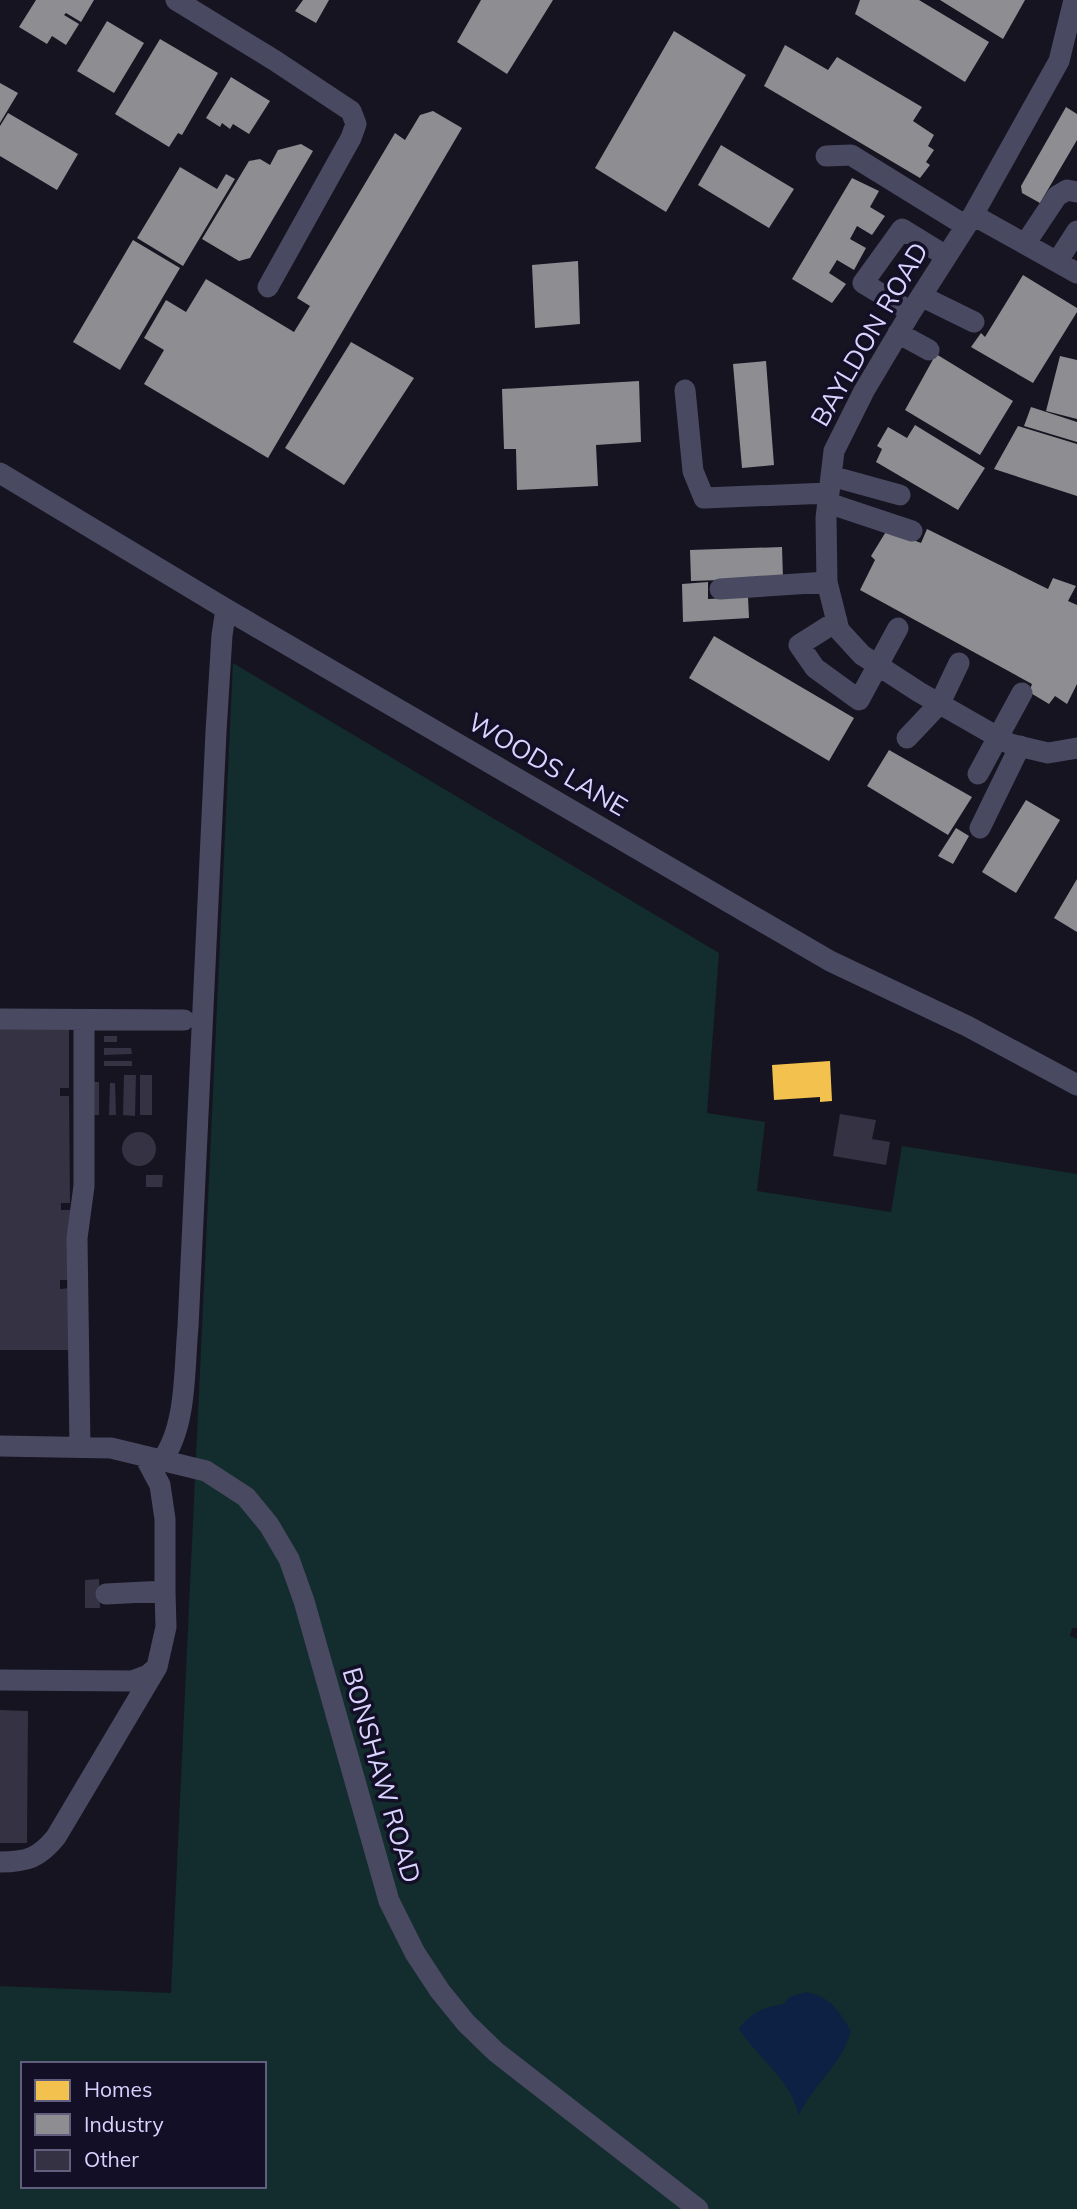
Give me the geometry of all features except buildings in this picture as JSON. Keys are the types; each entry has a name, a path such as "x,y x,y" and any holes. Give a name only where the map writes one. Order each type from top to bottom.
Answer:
{"street":[{"path":"176,0 351,111 355,124 351,138 268,287"},
{"name":"BAYLDON ROAD","path":"1074,0 1059,61 970,220 864,391 834,451 827,582 839,630 862,655 1010,744 1048,753 1077,748"},
{"path":"826,156 851,155 970,220 1025,244 1077,273"},
{"path":"1025,244 1056,196 1067,190 1077,191"},
{"path":"946,257 902,229 863,282 916,304 974,322"},
{"path":"1057,262 1077,231"},
{"path":"898,333 929,350"},
{"path":"685,390 693,471 704,498 830,490 900,495"},
{"name":"WOODS LANE","path":"0,473 226,609 830,961 967,1026 1077,1085"},
{"path":"830,490 912,531"},
{"path":"720,589 827,582"},
{"path":"0,1863 19,1863 34,1857 44,1851 56,1837 157,1667 166,1628 165,1519 153,1458 172,1446 180,1417 188,1327 216,732 226,609"},
{"path":"837,621 799,645 815,668 859,700 898,628"},
{"path":"907,738 940,703 959,663"},
{"path":"978,774 1022,693"},
{"path":"980,828 1020,746"},
{"path":"0,1019 184,1020"},
{"path":"80,1447 77,1238 84,1186 84,1020"},
{"name":"BONSHAW ROAD","path":"0,1446 111,1448 206,1471 246,1497 269,1525 289,1559 304,1601 389,1901 415,1953 440,1991 466,2023 496,2052 698,2209"},
{"path":"106,1594 165,1591"},
{"path":"0,1680 132,1681 148,1675 157,1667"}],"green space":[{"path":"233,663 719,953 707,1113 765,1122 757,1191 891,1212 902,1146 1077,1174 1077,1628 1072,1628 1070,1636 1077,1639 1077,2209 0,2209 0,1986 171,1993"}],"water":[{"path":"806,1992 828,2001 851,2031 841,2054 799,2115 789,2091 739,2029 748,2018 759,2011 784,2004 789,1997"}]}
